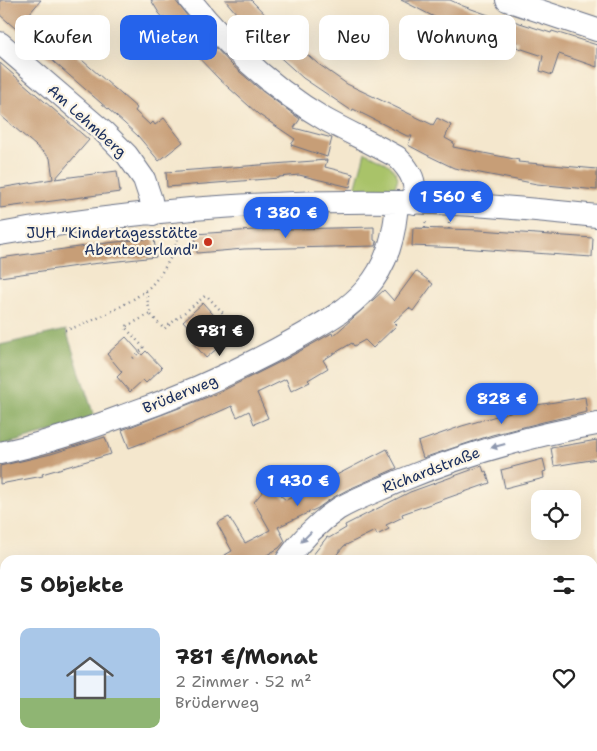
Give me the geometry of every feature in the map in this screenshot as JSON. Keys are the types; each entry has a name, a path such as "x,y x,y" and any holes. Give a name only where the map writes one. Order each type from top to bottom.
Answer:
{"street":[{"name":"Brüderweg","path":"0,453 63,437 174,398 281,348 352,305 368,288 388,253 395,223 406,202 414,178 407,166 397,157 326,120 279,88 228,44 190,0"},
{"path":"507,0 597,30"},
{"name":"Am Lehmberg","path":"0,42 104,132 127,155 144,179 151,200 153,214"},
{"path":"0,234 88,220 278,203 406,202 539,210 597,216"},
{"name":"Richardstraße","path":"292,555 325,519 358,499 446,462 478,451 537,435 597,424"}],"path":[{"path":"65,330 78,327 111,311 146,290 173,254 179,233 177,211"},
{"path":"146,290 150,314 164,329 205,296 223,313 210,324"},
{"path":"133,358 144,348 125,327 150,314"}],"green space":[{"path":"365,152 393,168 398,178 395,187 392,189 355,189"},
{"path":"66,330 95,419 0,446 0,345"}],"building":[{"path":"0,0 41,0 29,14 30,15 15,15 15,28 0,15"},
{"path":"151,0 175,0 187,15 161,15"},
{"path":"225,0 251,0 266,15 238,15"},
{"path":"401,0 450,0 488,15 430,15"},
{"path":"516,22 597,45 597,67 559,54 552,75 540,71 543,56 516,47 518,42 516,41"},
{"path":"217,49 262,91 300,119 294,128 332,138 327,157 291,145 295,139 258,114 201,60 217,60"},
{"path":"309,56 347,84 433,125 437,118 451,125 445,138 454,143 453,147 519,160 518,162 597,169 597,190 537,184 454,168 408,145 412,136 407,136 353,109 352,111 303,78 283,60 309,60"},
{"path":"52,60 82,60 137,108 135,111 150,125 153,122 155,125 164,118 183,142 159,161 124,123"},
{"path":"0,63 89,140 55,179 117,171 120,192 0,208 0,188 53,179 50,158 0,115"},
{"path":"327,160 325,167 353,174 350,187 299,175 167,187 166,172"},
{"path":"374,227 376,246 244,249 197,253 195,234 254,230"},
{"path":"413,228 480,230 593,238 592,257 412,246"},
{"path":"154,238 156,257 0,277 0,258"},
{"path":"416,271 433,284 413,311 409,308 394,322 397,325 373,348 365,340 354,346 352,343 323,360 328,368 308,380 310,382 291,391 286,379 257,393 268,418 254,424 249,411 237,417 232,406 187,426 129,448 122,430 218,393 284,360 332,333 333,336 384,290 394,301"},
{"path":"203,303 219,321 223,317 238,335 222,349 220,346 206,358 193,343 199,338 183,321"},
{"path":"126,337 142,355 146,351 162,368 146,383 143,380 130,392 117,377 122,372 107,354"},
{"path":"585,397 587,412 492,435 423,458 418,442 462,426 531,406"},
{"path":"105,437 111,454 42,474 43,476 0,484 0,466 51,454"},
{"path":"597,440 597,459 554,466 551,448"},
{"path":"387,449 397,468 347,490 318,508 278,527 285,541 279,548 267,555 225,555 232,551 217,523 229,517 245,543 270,530 254,502 268,485 286,500 313,487 307,474 317,470 323,482"},
{"path":"543,459 546,471 543,472 544,478 505,488 501,470"},
{"path":"482,466 490,483 402,514 403,517 386,525 389,529 377,535 375,531 344,546 336,555 313,555 327,537 329,538 346,528 345,525 410,492"}],"place":[{"name":"JUH \"Kindertagesstätte Abenteuerland\"","path":"208,242"}]}
